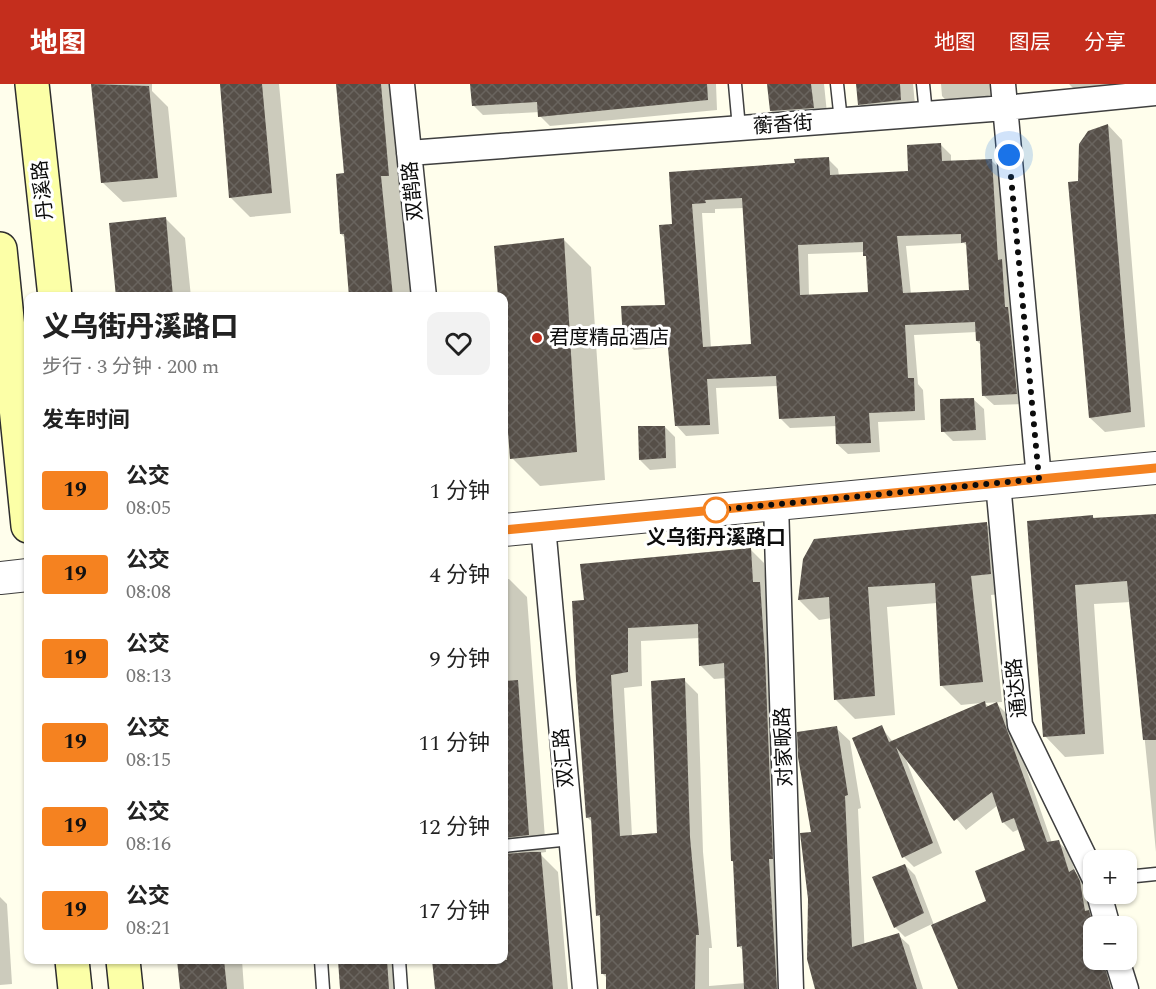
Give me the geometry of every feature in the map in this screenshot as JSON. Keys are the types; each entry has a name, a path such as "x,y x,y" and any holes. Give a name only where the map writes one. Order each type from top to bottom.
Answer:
{"main road":[{"name":"丹溪路","path":"32,84 54,292"},
{"path":"0,249 24,486"},
{"path":"72,964 75,989"},
{"path":"123,964 126,989"}],"street":[{"name":"双鹊路","path":"402,84 423,292"},
{"path":"1003,84 1039,479"},
{"name":"蘅香街","path":"409,153 1005,108 1156,93"},
{"path":"508,530 1156,468"},
{"name":"通达路","path":"998,483 1020,725 1083,854"},
{"name":"对家畈路","path":"776,504 791,989"},
{"name":"双汇路","path":"543,526 585,989"},
{"path":"0,578 24,575"},
{"path":"1120,970 1126,989"}],"lane":[{"path":"735,84 739,128"},
{"path":"837,84 841,121"},
{"path":"923,84 926,114"},
{"path":"508,846 572,838"},
{"path":"1137,876 1156,873"},
{"path":"321,964 323,989"},
{"path":"399,964 401,989"}],"building":[{"path":"91,84 149,86 158,178 101,183"},
{"path":"220,84 262,84 272,193 229,198"},
{"path":"336,84 381,84 389,176 381,176 393,292 349,292 344,234 340,234 336,174 344,173"},
{"path":"470,84 707,84 708,100 538,117 537,102 472,106"},
{"path":"767,84 811,84 814,108 770,111"},
{"path":"856,84 900,84 901,100 858,105"},
{"path":"1108,124 1131,412 1089,418 1068,182 1078,181 1079,144 1088,131"},
{"path":"941,143 942,161 992,159 998,260 1002,259 1005,307 1008,307 1017,394 982,396 980,341 976,341 975,322 905,325 908,378 914,378 915,411 869,413 871,443 836,444 835,416 779,419 776,376 707,379 710,425 675,426 667,337 623,341 621,306 665,305 659,225 672,224 669,172 795,163 794,159 829,157 830,175 908,171 907,145","holes":["742,198 751,344 703,347 692,204 706,203 705,200","961,234 961,243 966,242 969,290 903,293 897,236","863,242 868,292 800,295 798,245"]},
{"path":"166,217 173,292 116,292 109,223"},
{"name":"君度精品酒店","path":"564,238 577,452 510,459 508,292 498,292 494,246"},
{"path":"974,398 976,430 941,432 940,399"},
{"path":"638,426 665,426 666,458 639,460"},
{"path":"1156,514 1156,740 1143,740 1127,581 1075,585 1085,734 1043,737 1027,521 1093,515 1093,518"},
{"path":"987,522 991,574 971,576 983,682 940,686 935,583 868,587 875,696 834,700 829,597 798,600 803,559 814,539"},
{"path":"751,548 753,582 760,582 765,657 773,859 769,859 777,989 744,989 742,946 737,947 733,861 731,861 724,663 699,666 698,624 628,628 628,672 611,675 620,836 657,833 651,681 685,678 690,837 699,935 696,935 695,989 606,989 606,974 601,974 600,915 596,916 591,817 586,818 576,680 572,601 584,600 580,564"},
{"path":"518,680 529,835 508,838 508,681"},
{"path":"985,701 986,707 997,702 1047,842 1059,840 1069,872 1074,869 1080,881 1085,911 1089,910 1091,916 1083,916 1083,970 1106,970 1111,989 958,989 931,925 986,901 975,871 1025,850 1014,818 1002,823 992,792 954,821 896,747 933,843 902,858 852,738 882,725 889,742"},
{"path":"837,726 848,795 845,796 852,947 899,933 917,989 815,989 807,959 808,899 800,833 811,832 798,757 797,732"},
{"path":"541,852 553,989 435,989 432,964 508,964 508,854"},
{"path":"905,864 924,913 894,928 872,877"},
{"path":"177,964 224,964 227,989 180,989"},
{"path":"338,964 387,964 389,989 340,989"}],"bus line":[{"name":"19","path":"508,530 1156,468"}],"place":[{"name":"君度精品酒店","path":"537,338"},
{"name":"义乌街丹溪路口","path":"716,510"}],"route":[{"path":"716,510 706,511 1039,479 1009,155"}]}
